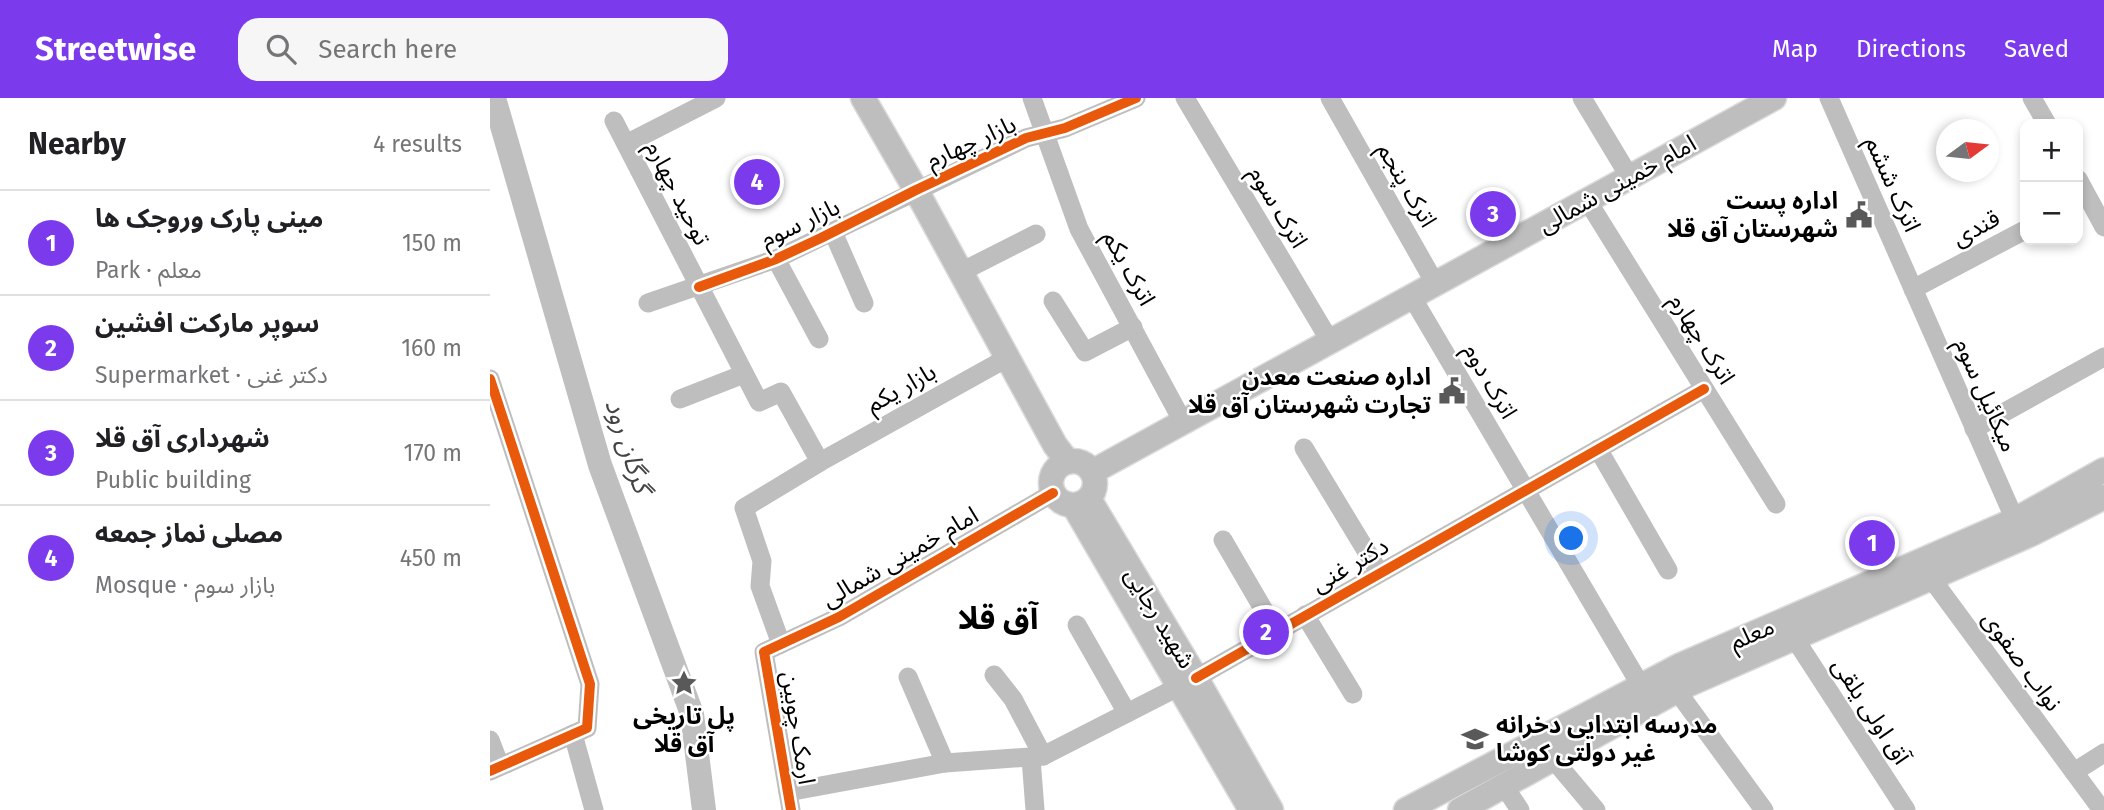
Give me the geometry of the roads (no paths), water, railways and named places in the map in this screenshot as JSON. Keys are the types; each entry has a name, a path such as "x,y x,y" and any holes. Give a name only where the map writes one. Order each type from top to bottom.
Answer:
{"main road":[{"path":"863,98 1055,444 1068,462"},
{"name":"امام خمینی شمالی","path":"1092,472 1774,98"},
{"path":"1068,462 1082,463 1092,472 1094,491 1072,499 1051,478 1060,465 1068,462"},
{"name":"معلم","path":"1460,810 1553,759 1681,681 2015,520 2104,470"},
{"name":"شهید رجایی","path":"1072,499 1271,810"},
{"name":"معلم","path":"1406,810 1641,686 1681,681 1795,639 2103,499"},
{"name":"شهید رجایی","path":"1187,682 1251,810"}],"street":[{"name":"بازار چهارم","path":"916,190 1026,138 1065,128 1136,98"},
{"name":"اترک سوم","path":"1185,98 1330,341"},
{"path":"1582,98 1629,176"},
{"name":"اترک ششم","path":"1829,98 1913,289"},
{"path":"2032,98 2044,119"},
{"name":"اترک یکم","path":"1036,99 1043,134 1079,229 1183,422"},
{"path":"626,144 710,100"},
{"name":"اترک پنجم","path":"1333,103 1436,285"},
{"name":"توحید چهارم","path":"614,121 759,402 781,392 820,461"},
{"name":"بازار سوم","path":"648,303 776,258 916,190"},
{"path":"2090,196 2104,227"},
{"name":"اترک چهارم","path":"1587,200 1776,504"},
{"path":"833,232 864,303"},
{"name":"قندی","path":"1913,289 2020,233"},
{"path":"961,272 1036,234"},
{"path":"776,258 819,339"},
{"name":"میکائیل سوم","path":"1913,289 2015,520"},
{"name":"اترک دوم","path":"1412,297 1641,686"},
{"path":"1053,301 1085,352 1133,327"},
{"path":"1974,429 2104,357"},
{"name":"بازار یکم","path":"773,648 760,586 762,561 744,508 820,461 1007,358"},
{"path":"680,399 744,374"},
{"path":"490,379 590,684 580,731 594,810"},
{"name":"دکتر غنی","path":"1037,757 1187,682 1704,389"},
{"path":"1304,449 1379,572"},
{"path":"1598,449 1668,570"},
{"name":"امام خمینی شمالی","path":"773,648 1072,499"},
{"path":"1223,540 1276,631"},
{"name":"نواب صفوی","path":"1931,578 2102,810"},
{"path":"1305,615 1353,694"},
{"path":"1077,625 1126,713"},
{"name":"آق اولی یلقی","path":"1795,639 1906,810"},
{"name":"ارمک چوبین","path":"773,648 789,801"},
{"path":"995,675 1013,699 1037,757 1035,810"},
{"path":"908,677 945,763"},
{"path":"1681,681 1764,810"},
{"path":"490,740 495,769 580,731"},
{"path":"2074,772 2104,753"},
{"path":"789,801 945,763 1037,757"},
{"path":"1553,759 1595,810"},
{"path":"1504,786 1520,810"}],"waterway":[{"name":"گرگان رود","path":"494,98 600,465 692,714 704,810"}],"place":[{"name":"مصلی نماز جمعه","path":"757,182"},
{"name":"شهرداری آق قلا","path":"1493,214"},
{"name":"اداره پست شهرستان آق قلا","path":"1859,215"},
{"name":"اداره صنعت معدن تجارت شهرستان آق قلا","path":"1452,391"},
{"name":"مینی پارک وروجک ها","path":"1872,543"},
{"name":"سوپر مارکت افشین","path":"1266,632"},
{"name":"پل تاریخی آق قلا","path":"684,683"},
{"name":"مدرسه ابتدایی دخرانه غیر دولتی کوشا","path":"1475,739"}],"district":[{"name":"آق قلا","path":"998,618"}]}
